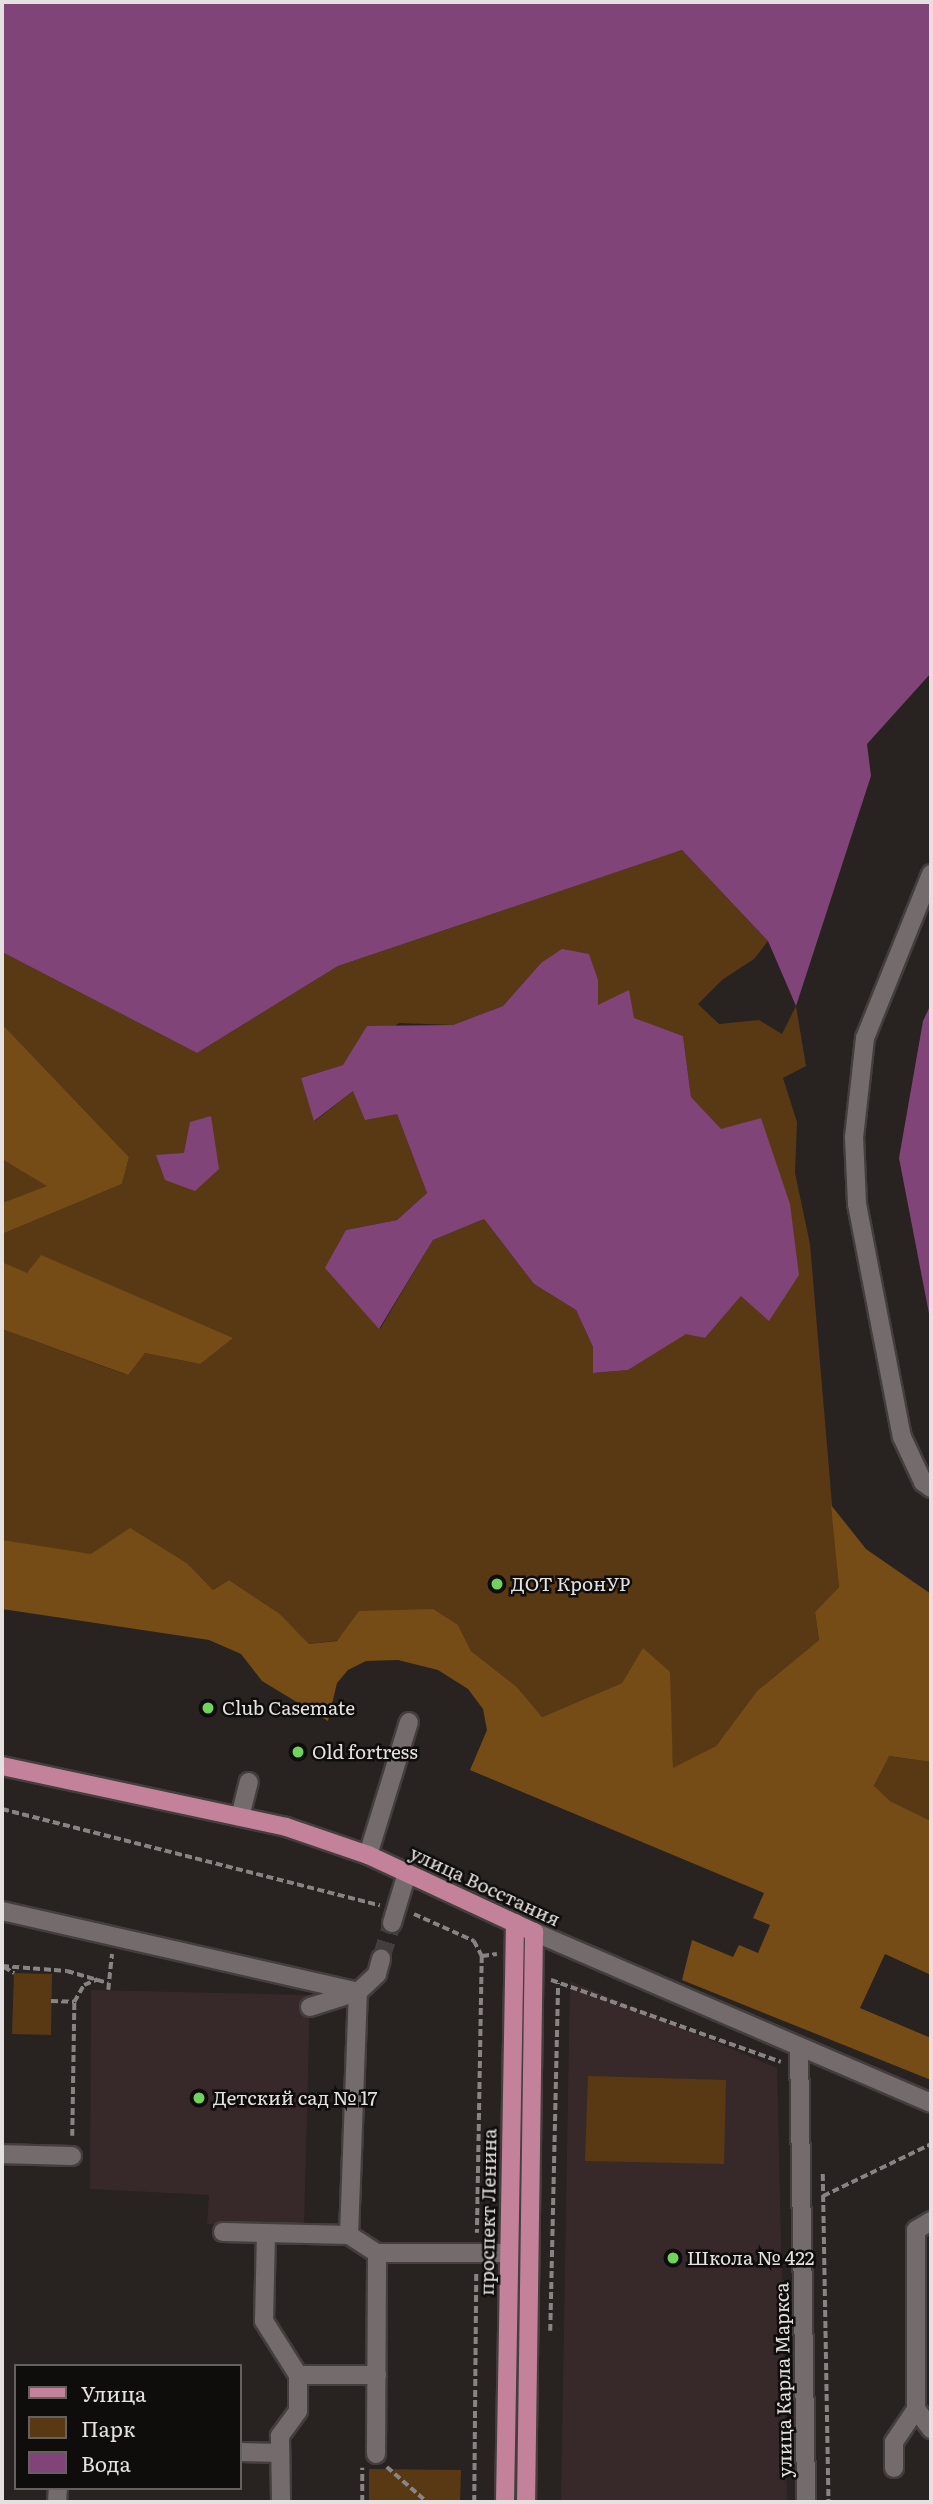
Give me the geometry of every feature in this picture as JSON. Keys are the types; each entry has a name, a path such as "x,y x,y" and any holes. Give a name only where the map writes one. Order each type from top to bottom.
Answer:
{"main road":[{"name":"улица Восстания","path":"2,1766 286,1827 369,1856 534,1932"},
{"name":"проспект Ленина","path":"505,2502 515,1923"},
{"path":"526,2502 534,1932"}],"street":[{"path":"931,874 865,1038 854,1137 856,1205 902,1437 923,1482 931,1489"},
{"path":"369,1856 409,1722"},
{"path":"240,1817 249,1782"},
{"path":"394,1916 407,1873"},
{"path":"2,1911 358,1992"},
{"name":"улица Восстания","path":"534,1932 931,2103"},
{"path":"310,2007 358,1992 377,1974 381,1959"},
{"path":"349,2235 358,1992"},
{"name":"улица Карла Маркса","path":"799,2047 807,2502"},
{"path":"2,2154 72,2156"},
{"path":"894,2468 894,2442 916,2409 916,2230 931,2221"},
{"path":"223,2232 349,2235 377,2253 509,2253"},
{"path":"266,2233 264,2321 298,2375 298,2411 280,2436 281,2502"},
{"path":"376,2454 377,2253"},
{"path":"298,2375 377,2375"},
{"path":"916,2409 931,2429"},
{"path":"242,2452 280,2453"}],"path":[{"path":"2,1809 394,1916 474,1941 482,1956 474,2502"},
{"path":"108,1990 113,1942"},
{"path":"2,1966 98,1979 108,1983"},
{"path":"2,1966 14,1973"},
{"path":"72,2156 74,2002 84,1985 98,1979"},
{"path":"550,2338 558,1983 787,2064"},
{"path":"51,2001 74,2002"},
{"path":"823,2196 931,2144"},
{"path":"822,2170 829,2502"},
{"path":"362,2502 362,2460 376,2454 427,2502"}],"shaded area":[{"path":"2,1024 129,1157 122,1184 2,1234 2,1203 47,1186 2,1159"},
{"path":"41,1255 233,1338 200,1364 145,1353 128,1375 2,1329 2,1262 27,1273"},
{"path":"831,1505 866,1549 931,1594 931,1762 889,1756 874,1786 890,1801 931,1821 931,1975 885,1954 860,2008 931,2038 931,2080 682,1980 692,1940 733,1957 739,1945 758,1953 770,1925 753,1918 764,1893 470,1770 487,1730 483,1709 468,1689 438,1670 398,1660 366,1661 348,1670 337,1683 328,1721 262,1681 241,1654 209,1640 2,1609 2,1540 91,1554 130,1528 188,1564 213,1590 229,1580 280,1614 309,1644 337,1641 359,1611 433,1609 458,1625 471,1651 517,1687 542,1717 622,1683 643,1648 670,1672 673,1768 716,1746 757,1691 819,1640 815,1612 839,1587"},
{"name":"Школа № 422","path":"570,1981 777,2068 787,2502 561,2502"},
{"name":"Детский сад № 17","path":"91,1990 310,1995 304,2227 207,2224 209,2195 90,2189"}],"green space":[{"path":"682,850 768,941 754,959 722,980 698,1004 719,1024 759,1020 782,1034 796,1006 806,1066 783,1078 797,1122 795,1173 810,1244 839,1587 815,1612 819,1640 757,1691 716,1746 673,1769 671,1721 643,1649 622,1683 542,1717 517,1687 471,1651 458,1625 309,1644 280,1614 229,1580 213,1590 188,1564 33,1548 2,1540 2,1329 127,1375 145,1353 200,1364 2,1262 2,1234 122,1184 129,1157 2,1024 2,952 197,1053 338,966","holes":["541,963 598,980 598,1006 683,1036 691,1097 721,1130 761,1118 741,1296 705,1338 686,1333 628,1370 594,1373 593,1347 576,1310 534,1284 484,1219 433,1240 380,1329 346,1230 397,1220 427,1193 397,1114 353,1091 315,1121 301,1078 343,1065 399,1023 453,1025 503,1006"]},
{"path":"2,1159 6,1160 48,1186 2,1203"},
{"path":"888,1756 931,1762 931,1821 890,1801 874,1787"},
{"path":"14,1973 52,1974 51,2035 12,2034"},
{"path":"588,2076 726,2080 724,2164 585,2161"},
{"path":"369,2469 461,2470 460,2502 369,2502"}],"water":[{"path":"2,2 931,2 931,673 867,744 871,776 796,1006 768,941 682,850 338,966 197,1053 2,952"},
{"path":"562,949 589,954 598,980 598,1005 629,990 634,1018 683,1036 691,1097 721,1129 761,1118 790,1204 799,1275 769,1321 741,1296 705,1338 686,1334 628,1370 593,1373 593,1347 576,1310 534,1284 484,1219 433,1240 379,1329 325,1268 346,1230 397,1220 427,1193 397,1114 365,1120 353,1091 314,1121 301,1078 343,1065 367,1026 453,1025 503,1006 541,963"},
{"path":"931,1004 931,1324 899,1158 923,1021"},
{"path":"211,1116 219,1169 195,1191 165,1180 156,1155 184,1153 190,1122"}],"tunnel":[{"path":"381,1959 392,1923"}],"place":[{"name":"ДОТ КронУР","path":"497,1584"},
{"name":"Club Casemate","path":"208,1708"},
{"name":"Old fortress","path":"298,1752"},
{"name":"Детский сад № 17","path":"199,2098"},
{"name":"Школа № 422","path":"673,2258"}]}
